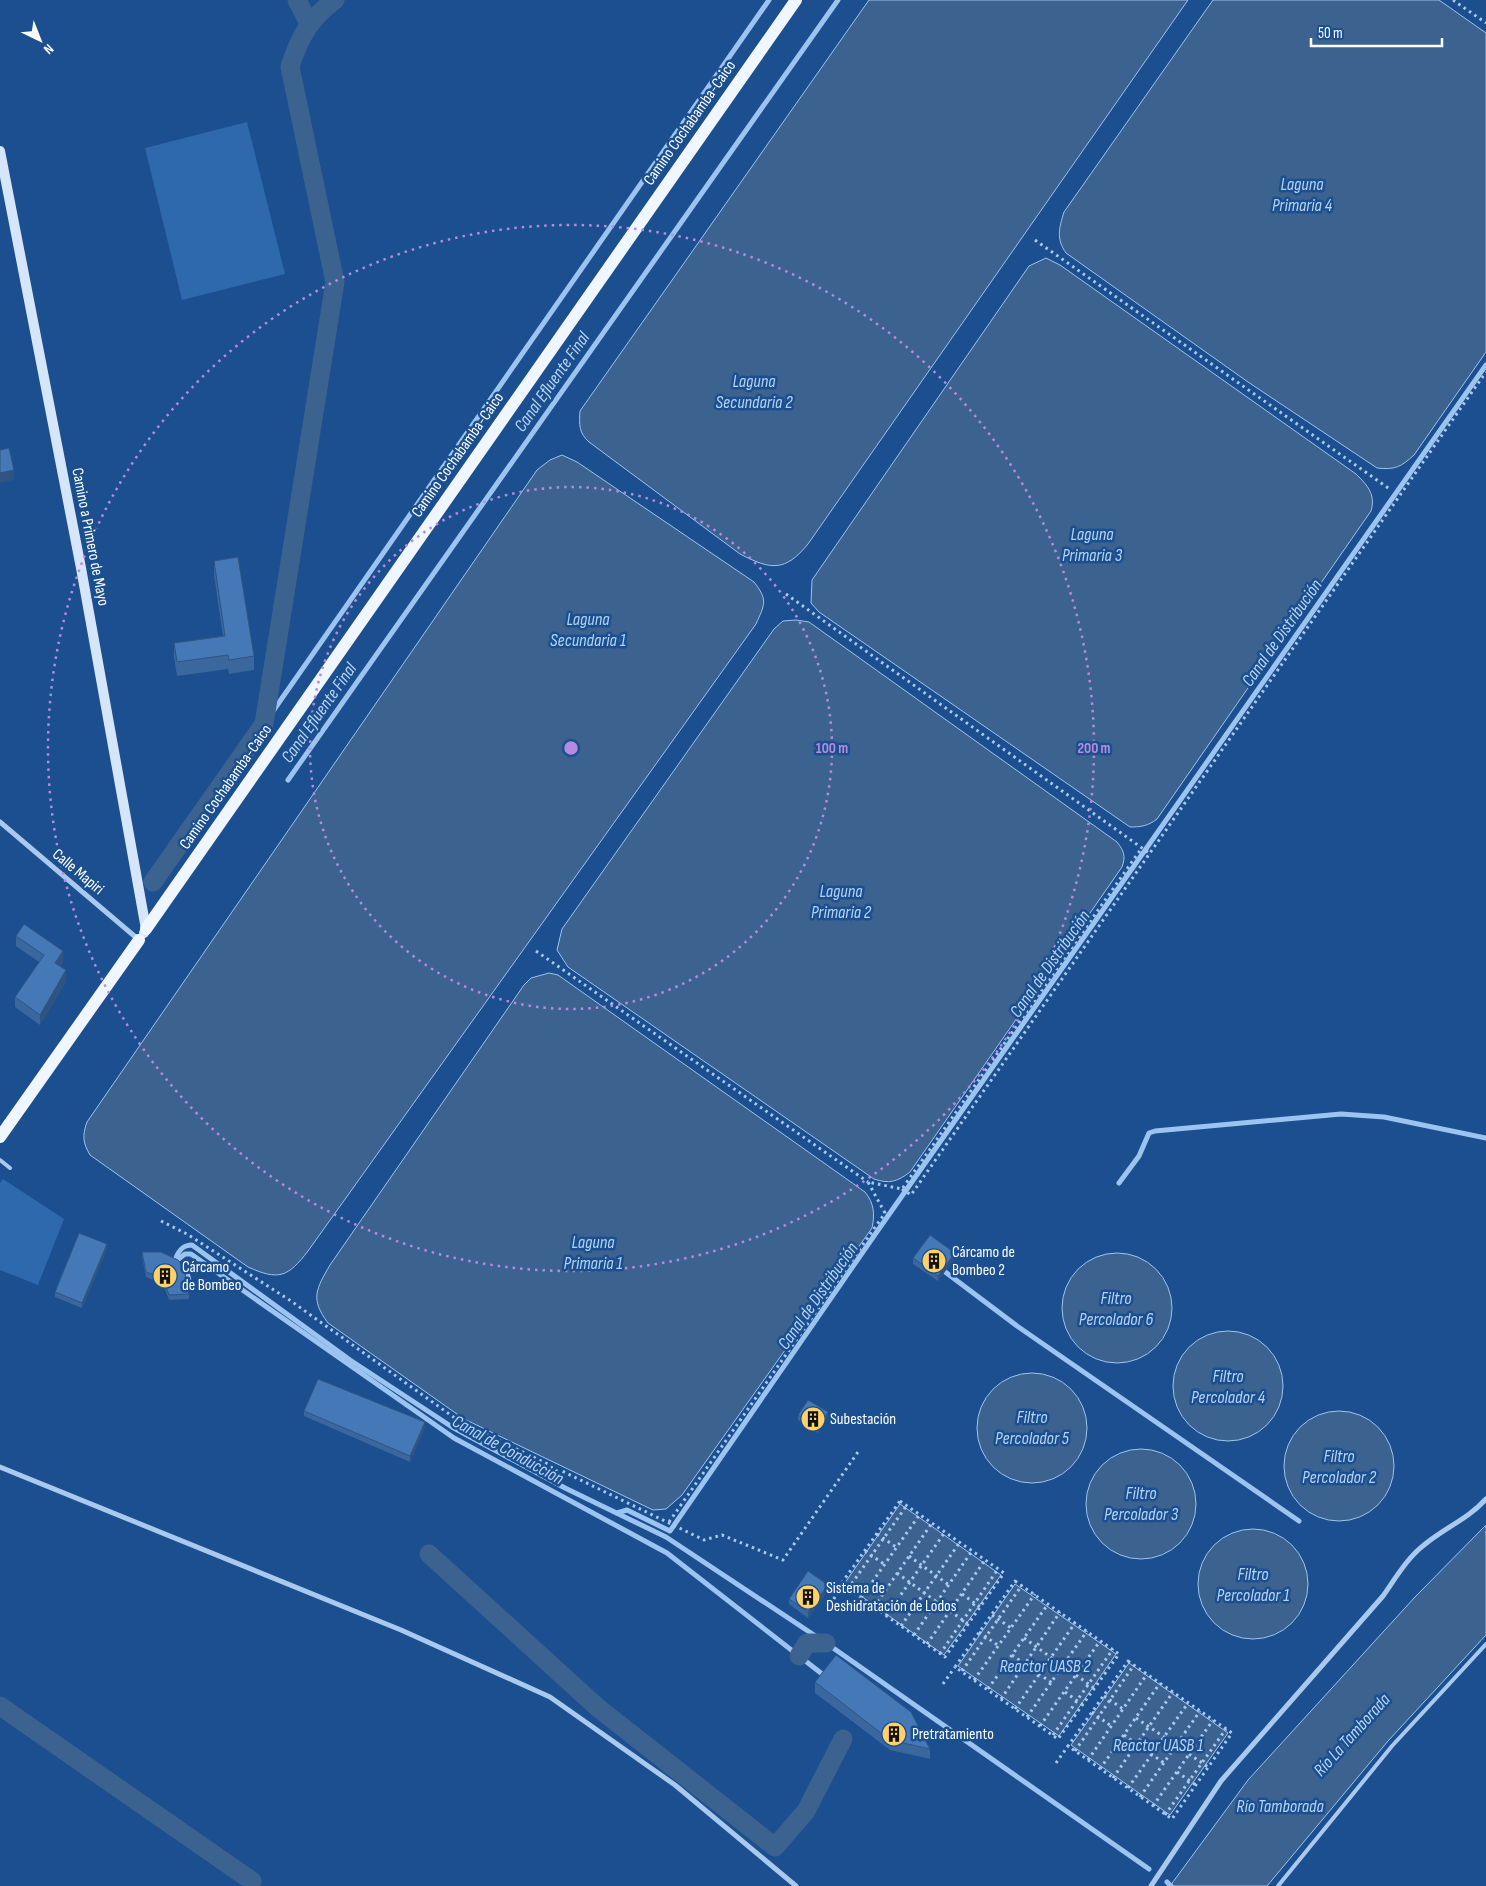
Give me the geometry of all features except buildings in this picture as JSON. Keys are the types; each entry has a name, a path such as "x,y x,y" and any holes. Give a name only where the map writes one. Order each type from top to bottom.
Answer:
{"main road":[{"name":"Camino Cochabamba-Caico","path":"0,1137 796,0"},
{"name":"Camino a Primero de Mayo","path":"0,151 81,568 143,935"}],"street":[{"name":"Calle Mapiri","path":"0,822 143,935"},
{"path":"0,1467 402,1630 550,1697 675,1785 796,1886"},
{"path":"1151,1886 1221,1781 1383,1596 1404,1566 1423,1545 1472,1513 1486,1499"}],"lane":[{"path":"0,1160 10,1168"},
{"path":"1278,1886 1392,1746 1486,1644"}],"path":[{"path":"1453,0 1486,23"},
{"path":"1035,240 1391,490"},
{"path":"536,951 868,1182 902,1189 911,1195 1486,372"},
{"path":"786,594 1149,853"},
{"path":"902,1189 1141,849"},
{"path":"669,1522 885,1213 868,1182"},
{"path":"162,1221 187,1234 291,1301 459,1421 704,1540 722,1535 783,1560 858,1452"},
{"path":"831,1605 841,1584 900,1501 1004,1574 945,1657 841,1584"},
{"path":"848,1589 907,1505"},
{"path":"861,1598 920,1514"},
{"path":"874,1607 932,1523"},
{"path":"886,1616 946,1532"},
{"path":"877,1534 896,1547"},
{"path":"901,1626 960,1542"},
{"path":"865,1551 884,1564"},
{"path":"914,1635 972,1551"},
{"path":"909,1556 949,1585"},
{"path":"927,1644 985,1560"},
{"path":"940,1654 998,1569"},
{"path":"897,1573 937,1602"},
{"path":"943,1684 979,1632 1016,1581 1119,1654 1058,1739 955,1667"},
{"path":"962,1671 1022,1586"},
{"path":"962,1594 980,1607"},
{"path":"974,1680 1035,1594"},
{"path":"988,1690 1048,1604"},
{"path":"950,1611 968,1624"},
{"path":"1001,1699 1060,1612"},
{"path":"992,1615 1011,1628"},
{"path":"1015,1709 1075,1623"},
{"path":"1027,1717 1087,1631"},
{"path":"979,1632 999,1646"},
{"path":"1024,1638 1063,1666"},
{"path":"1040,1726 1100,1640"},
{"path":"1053,1735 1113,1649"},
{"path":"1012,1655 1052,1683"},
{"path":"1056,1763 1068,1746 1092,1712 1104,1696 1128,1661 1232,1734 1172,1819 1068,1746"},
{"path":"1075,1751 1134,1665"},
{"path":"1088,1760 1147,1674"},
{"path":"1076,1675 1094,1688"},
{"path":"1100,1769 1160,1683"},
{"path":"1064,1692 1083,1705"},
{"path":"1113,1778 1173,1692"},
{"path":"1104,1696 1123,1709"},
{"path":"1128,1788 1188,1702"},
{"path":"1140,1797 1200,1711"},
{"path":"1092,1712 1111,1726"},
{"path":"1136,1718 1176,1746"},
{"path":"1153,1806 1213,1720"},
{"path":"1166,1815 1226,1729"},
{"path":"1124,1735 1164,1763"},
{"path":"1189,1754 1208,1768"},
{"path":"1177,1772 1196,1785"}],"shaded area":[{"path":"247,122 285,274 182,300 145,148"},
{"path":"3,1179 64,1219 38,1285 0,1270 0,1183"}],"water":[{"name":"Laguna Secundaria 2","path":"869,0 1188,0 808,544 792,560 785,564 769,565 740,554 589,442 580,428 580,411"},
{"name":"Laguna Primaria 4","path":"1213,0 1439,0 1486,33 1486,352 1414,455 1397,467 1377,468 1248,382 1066,253 1061,243 1060,228 1064,212"},
{"name":"Laguna Primaria 3","path":"1046,258 1060,265 1356,474 1370,490 1372,500 1371,511 1157,819 1141,826 1130,827 819,612 811,603 812,580 1029,266"},
{"name":"Laguna Secundaria 1","path":"562,455 577,462 754,582 763,598 763,607 756,624 301,1260 288,1271 275,1275 248,1267 90,1155 84,1139 87,1122 537,470 550,460"},
{"name":"Laguna Primaria 2","path":"783,621 809,622 1117,842 1124,854 1122,867 910,1172 893,1181 874,1179 568,967 557,950 562,929 774,629"},
{"name":"Laguna Primaria 1","path":"549,973 558,975 865,1192 873,1209 872,1228 682,1495 666,1509 653,1510 464,1419 328,1323 322,1315 317,1300 318,1288 330,1265 524,985 531,978"},
{"name":"Filtro Percolador 6","path":"1117,1253 1138,1257 1156,1269 1168,1287 1172,1308 1168,1329 1156,1347 1138,1359 1117,1363 1096,1359 1078,1347 1066,1329 1062,1308 1066,1287 1078,1269 1096,1257"},
{"name":"Filtro Percolador 4","path":"1228,1331 1249,1335 1267,1347 1279,1365 1283,1386 1279,1407 1267,1425 1249,1437 1228,1441 1207,1437 1189,1425 1177,1407 1173,1386 1177,1365 1189,1347 1207,1335"},
{"name":"Filtro Percolador 5","path":"1032,1373 1053,1377 1071,1389 1083,1407 1087,1428 1083,1449 1071,1467 1053,1479 1032,1483 1011,1479 993,1467 981,1449 977,1428 981,1407 993,1389 1011,1377"},
{"name":"Filtro Percolador 2","path":"1339,1411 1360,1415 1378,1427 1390,1445 1394,1466 1390,1487 1378,1505 1360,1517 1339,1521 1318,1517 1300,1505 1288,1487 1284,1466 1288,1445 1300,1427 1318,1415"},
{"name":"Filtro Percolador 3","path":"1141,1449 1162,1453 1180,1465 1192,1483 1196,1504 1192,1525 1180,1543 1162,1555 1141,1559 1120,1555 1102,1543 1090,1525 1086,1504 1090,1483 1102,1465 1120,1453"},
{"path":"900,1504 1001,1575 944,1655 844,1584"},
{"name":"Río Tamborada","path":"1486,1525 1486,1635 1388,1741 1267,1886 1170,1886 1248,1780 1415,1597"},
{"name":"Filtro Percolador 1","path":"1253,1529 1274,1533 1292,1545 1304,1563 1308,1584 1304,1605 1292,1623 1274,1635 1253,1639 1232,1635 1214,1623 1202,1605 1198,1584 1202,1563 1214,1545 1232,1533"},
{"name":"Reactor UASB 2","path":"1015,1584 1116,1654 1059,1736 958,1666"},
{"name":"Reactor UASB 1","path":"1129,1663 1228,1733 1170,1815 1071,1745"}],"waterway":[{"path":"297,0 309,23"},
{"path":"153,882 264,724 335,282 290,67 306,29 335,0"},
{"path":"264,724 769,0"},
{"name":"Canal Efluente Final","path":"288,780 838,0"},
{"name":"Canal de Distribución","path":"617,1513 627,1510 670,1531 876,1233 1486,365"},
{"path":"1119,1183 1139,1156 1149,1133 1155,1131 1341,1114 1384,1117 1486,1138"},
{"path":"176,1258 182,1248 192,1245 350,1360 452,1427 565,1488 666,1537 826,1643 1149,1869"},
{"name":"Canal de Conducción","path":"176,1261 185,1254 191,1254 454,1438 667,1553 826,1677"},
{"name":"Canal de Conducción","path":"181,1266 187,1273 191,1288"},
{"path":"940,1268 1017,1326 1299,1521"},
{"path":"429,1554 597,1707 775,1847 806,1811 843,1739"},
{"path":"799,1656 807,1643 826,1643"},
{"path":"0,1706 252,1881"},
{"path":"1167,1882 1171,1886"}],"place":[{"name":"Cárcamo de Bombeo 2","path":"934,1261"},
{"name":"Cárcamo de Bombeo","path":"165,1276"},
{"name":"Subestación","path":"813,1419"},
{"name":"Sistema de Deshidratación de Lodos","path":"808,1597"},
{"name":"Pretratamiento","path":"894,1734"}],"water label":[{"name":"Río La Tamborada","path":"1352,1735"}]}
